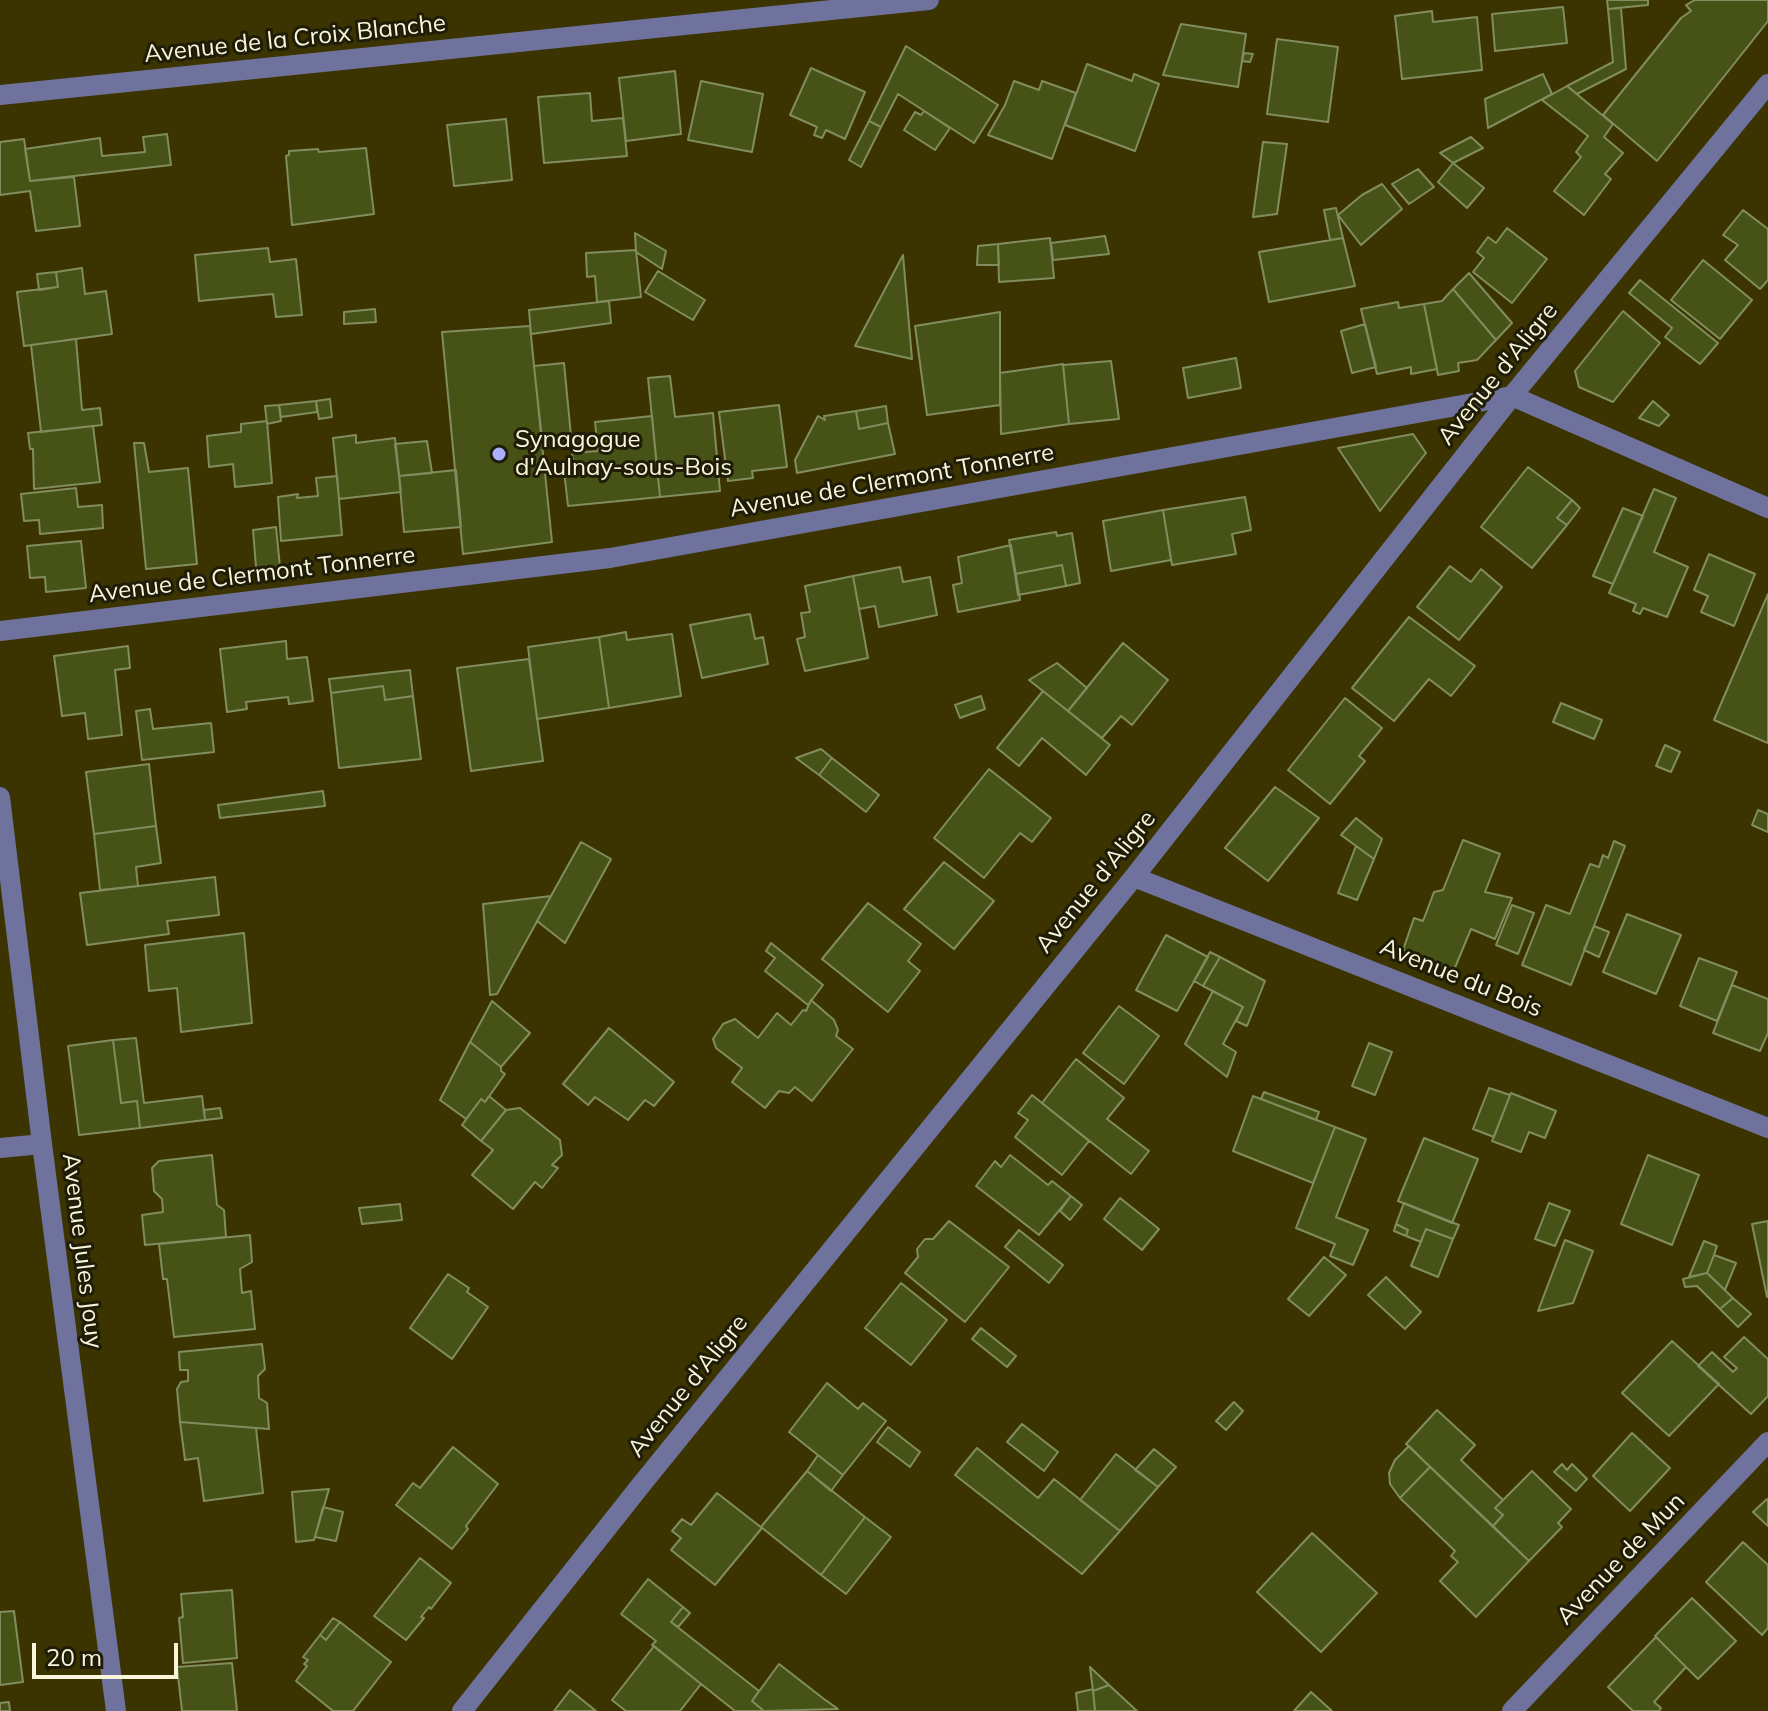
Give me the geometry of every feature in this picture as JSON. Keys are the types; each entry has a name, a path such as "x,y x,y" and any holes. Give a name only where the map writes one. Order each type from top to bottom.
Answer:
{"street":[{"name":"Avenue de la Croix Blanche","path":"0,95 929,0"},
{"name":"Avenue d'Aligre","path":"462,1711 641,1485 1134,877 1512,396 1768,84"},
{"path":"1512,396 1768,508"},
{"name":"Avenue de Clermont Tonnerre","path":"0,631 610,558 1512,396"},
{"name":"Avenue Jules Jouy","path":"0,797 116,1711"},
{"name":"Avenue du Bois","path":"1134,877 1768,1128"},
{"path":"0,1148 42,1144"},
{"name":"Avenue de Mun","path":"1512,1711 1768,1442"}],"building":[{"path":"1607,0 1648,0 1648,5 1608,9"},
{"path":"1695,0 1768,0 1768,21 1657,161 1603,115 1681,18 1691,11 1686,5"},
{"path":"1563,7 1567,43 1495,51 1492,14"},
{"path":"1621,8 1626,69 1577,94 1567,86 1613,62 1608,9"},
{"path":"1432,11 1433,22 1477,17 1482,70 1402,79 1395,16"},
{"path":"1181,24 1246,34 1238,87 1163,75"},
{"path":"1277,39 1338,47 1328,122 1267,114"},
{"path":"906,46 998,105 974,143 898,94 881,127 869,121"},
{"path":"1244,53 1253,54 1250,62 1242,61"},
{"path":"1087,64 1132,81 1134,74 1159,84 1135,151 1065,125"},
{"path":"811,68 865,92 845,139 826,130 822,138 814,135 817,127 790,115"},
{"path":"675,71 681,134 626,141 619,78"},
{"path":"1543,74 1552,94 1488,128 1485,99"},
{"path":"701,81 763,94 752,152 688,140"},
{"path":"1014,81 1039,90 1042,81 1076,93 1052,159 988,135"},
{"path":"1567,86 1613,124 1604,137 1623,153 1605,174 1611,179 1584,215 1554,191 1581,157 1576,152 1588,136 1542,100"},
{"path":"590,93 592,121 623,118 627,156 544,163 538,97"},
{"path":"924,111 950,128 935,150 904,130 915,112 921,115"},
{"path":"506,119 512,180 454,186 447,125"},
{"path":"869,121 881,127 861,167 849,160"},
{"path":"167,134 171,165 30,181 25,149 100,138 102,156 145,152 143,137"},
{"path":"1471,137 1483,148 1453,163 1440,153"},
{"path":"24,139 30,181 74,177 80,226 36,231 30,191 0,195 0,142"},
{"path":"1263,142 1287,144 1277,214 1253,217"},
{"path":"366,148 374,214 292,225 286,156 289,151"},
{"path":"1453,163 1484,188 1467,208 1438,182"},
{"path":"1418,169 1434,187 1409,204 1392,184"},
{"path":"1382,184 1402,209 1361,245 1338,215 1362,195"},
{"path":"1336,208 1343,238 1330,240 1324,210"},
{"path":"1743,210 1768,229 1768,280 1760,289 1725,260 1738,245 1723,235"},
{"path":"1507,228 1547,259 1512,303 1473,272 1484,258 1477,252 1488,237 1496,243"},
{"path":"635,233 666,251 662,269 636,252"},
{"path":"1105,236 1109,254 1053,260 1051,243"},
{"path":"1050,238 1054,278 999,282 998,244"},
{"path":"1343,238 1355,286 1269,302 1259,252"},
{"path":"998,244 999,265 977,265 978,246"},
{"path":"268,248 270,262 296,259 302,315 276,317 273,294 199,301 195,255"},
{"path":"636,250 641,297 597,302 595,276 587,277 586,253"},
{"path":"903,255 912,359 855,346"},
{"path":"1703,260 1752,300 1720,339 1671,300"},
{"path":"82,268 85,294 106,291 112,334 24,346 17,292 58,287 56,272"},
{"path":"658,271 705,300 693,320 645,292"},
{"path":"56,272 58,287 39,290 37,274"},
{"path":"1469,273 1512,323 1496,340 1453,289"},
{"path":"1640,280 1718,343 1700,364 1665,337 1672,328 1629,293"},
{"path":"1453,289 1496,340 1477,360 1458,363 1459,371 1438,375 1424,304 1442,301"},
{"path":"609,301 611,323 531,334 529,310"},
{"path":"1398,302 1399,308 1424,304 1437,369 1411,374 1411,367 1377,374 1361,309"},
{"path":"375,309 376,322 344,324 344,312"},
{"path":"1623,311 1660,343 1613,402 1579,387 1575,371"},
{"path":"1000,312 1000,405 927,415 915,326"},
{"path":"1365,324 1376,367 1352,373 1341,331"},
{"name":"Synagogue d'Aulnay-sous-Bois","path":"530,326 552,542 463,554 442,332"},
{"path":"76,339 82,410 100,408 102,425 41,432 31,345"},
{"path":"1236,358 1241,388 1188,398 1183,368"},
{"path":"1111,361 1119,419 1069,424 1063,365"},
{"path":"564,363 571,436 542,439 534,366"},
{"path":"1063,364 1069,424 1001,434 1000,373"},
{"path":"670,376 675,417 713,413 720,491 660,497 648,378"},
{"path":"330,399 332,417 319,419 316,401"},
{"path":"316,401 317,412 281,417 279,405"},
{"path":"1653,401 1669,415 1659,426 1639,418"},
{"path":"279,405 281,421 267,424 265,406"},
{"path":"779,405 787,467 752,471 753,478 728,481 719,412"},
{"path":"886,406 888,423 859,429 856,411"},
{"path":"856,411 859,429 888,423 895,454 797,473 795,460 818,416 825,420 824,416"},
{"path":"652,416 660,497 568,506 563,462 573,461 572,453 598,451 595,422"},
{"path":"267,421 272,483 235,487 233,464 209,467 207,436 241,432 241,424"},
{"path":"93,426 100,482 34,489 33,449 30,449 28,433"},
{"path":"1413,434 1426,453 1380,511 1338,448"},
{"path":"356,435 356,443 395,438 401,492 339,499 333,438"},
{"path":"427,441 432,473 399,476 395,444"},
{"path":"134,443 144,443 149,472 188,468 197,564 146,569"},
{"path":"1528,467 1572,500 1557,518 1567,525 1532,568 1481,527"},
{"path":"456,470 461,527 404,532 399,476"},
{"path":"337,476 342,535 281,541 278,497 298,494 297,498 318,496 316,478"},
{"path":"76,488 78,507 102,505 103,528 40,534 39,520 24,521 21,494"},
{"path":"1654,489 1676,498 1654,552 1688,567 1667,617 1643,608 1640,614 1633,611 1636,604 1609,593"},
{"path":"1245,497 1251,530 1232,534 1236,554 1172,565 1163,510"},
{"path":"1572,500 1580,508 1567,525 1557,518"},
{"path":"1623,508 1643,516 1613,584 1593,576"},
{"path":"1163,510 1171,560 1111,571 1103,521"},
{"path":"276,527 281,577 257,579 253,530"},
{"path":"1056,532 1057,536 1072,533 1080,583 1066,586 1062,565 1015,574 1009,540"},
{"path":"81,541 86,588 46,592 45,577 30,578 27,546"},
{"path":"1011,545 1020,600 958,612 953,585 962,583 958,557"},
{"path":"1709,554 1755,574 1734,626 1701,612 1708,596 1694,590"},
{"path":"1062,565 1066,586 1018,595 1015,574"},
{"path":"1450,566 1471,582 1481,569 1502,587 1459,640 1417,607"},
{"path":"900,567 903,582 930,577 937,615 879,627 875,606 859,609 853,576"},
{"path":"853,576 868,658 805,671 797,639 805,637 801,613 810,612 805,586"},
{"path":"1768,594 1768,743 1714,720"},
{"path":"750,614 755,639 763,637 768,664 702,678 690,625"},
{"path":"1409,617 1475,666 1451,696 1429,679 1394,721 1352,688"},
{"path":"626,632 627,640 672,634 681,696 609,708 599,637"},
{"path":"599,637 609,708 537,719 528,647"},
{"path":"286,641 287,659 307,657 313,701 289,704 288,697 246,702 247,709 227,712 220,649"},
{"path":"1123,643 1168,680 1132,725 1121,716 1102,738 1068,711"},
{"path":"128,646 130,668 115,670 122,735 88,739 85,713 62,716 54,656"},
{"path":"529,659 543,761 471,771 457,668"},
{"path":"1057,663 1087,688 1068,711 1029,680"},
{"path":"410,670 413,696 385,700 383,686 331,693 329,679"},
{"path":"383,686 385,700 413,696 421,759 339,768 331,693"},
{"path":"1043,691 1110,745 1086,775 1042,738 1019,766 997,748"},
{"path":"981,696 985,709 960,718 955,705"},
{"path":"1345,698 1382,728 1359,756 1365,761 1330,804 1288,770"},
{"path":"1561,703 1602,720 1594,739 1553,722"},
{"path":"150,709 153,729 211,723 214,752 142,760 136,711"},
{"path":"1665,745 1680,752 1671,772 1656,766"},
{"path":"821,749 832,758 819,775 796,758"},
{"path":"832,758 879,795 866,812 819,775"},
{"path":"149,764 156,826 94,834 86,772"},
{"path":"989,769 1051,818 1032,842 1020,833 984,878 934,838"},
{"path":"1275,787 1319,818 1268,881 1225,848"},
{"path":"323,791 325,806 220,818 218,805"},
{"path":"1758,810 1768,814 1768,832 1752,825"},
{"path":"1356,818 1382,839 1374,859 1341,835"},
{"path":"156,826 161,863 136,867 138,886 100,890 94,834"},
{"path":"1463,840 1500,854 1485,892 1512,898 1495,939 1471,929 1454,970 1403,950 1414,918 1423,921 1434,892 1443,890"},
{"path":"1614,841 1625,846 1571,985 1522,965 1546,905 1570,914 1590,864 1599,867 1603,855 1608,858"},
{"path":"581,842 611,859 565,943 537,921"},
{"path":"1356,846 1374,859 1357,900 1338,893"},
{"path":"944,862 994,901 954,949 904,909"},
{"path":"215,877 219,915 167,921 169,934 87,945 80,893"},
{"path":"551,896 497,994 490,995 483,904"},
{"path":"868,903 921,944 908,961 920,971 888,1012 822,959"},
{"path":"1512,905 1534,913 1518,954 1496,945"},
{"path":"1627,914 1681,935 1656,994 1603,972"},
{"path":"1594,926 1609,932 1599,957 1584,950"},
{"path":"244,933 252,1023 181,1032 177,988 149,991 145,945"},
{"path":"1166,935 1208,957 1177,1011 1136,990"},
{"path":"771,943 823,985 808,1005 765,971 775,958 766,951"},
{"path":"1210,952 1220,957 1203,986 1194,981"},
{"path":"1220,957 1265,981 1247,1026 1236,1021 1243,1007 1203,986"},
{"path":"1699,958 1737,972 1717,1021 1680,1006"},
{"path":"1732,985 1768,999 1768,1033 1760,1051 1713,1033"},
{"path":"1213,991 1243,1007 1223,1044 1236,1052 1227,1077 1185,1044"},
{"path":"811,1000 834,1020 838,1030 836,1036 853,1049 812,1101 795,1087 789,1093 779,1091 765,1108 732,1082 742,1068 716,1048 713,1039 723,1024 735,1019 758,1038 777,1013 791,1025 803,1010 806,1011"},
{"path":"492,1001 530,1033 501,1067 470,1042"},
{"path":"1119,1006 1159,1036 1124,1084 1083,1053"},
{"path":"609,1028 674,1082 654,1106 645,1100 628,1120 595,1097 588,1105 563,1084"},
{"path":"136,1038 144,1103 202,1096 205,1120 140,1128 137,1101 121,1103 113,1040"},
{"path":"113,1040 121,1103 137,1101 140,1128 79,1135 68,1046"},
{"path":"470,1042 501,1067 505,1074 485,1102 481,1099 466,1119 440,1100"},
{"path":"1369,1043 1392,1052 1375,1095 1352,1086"},
{"path":"1076,1059 1124,1098 1107,1119 1149,1151 1131,1174 1042,1103"},
{"path":"1489,1088 1510,1095 1494,1137 1473,1129"},
{"path":"1264,1092 1319,1112 1316,1120 1261,1099"},
{"path":"1511,1093 1556,1111 1545,1138 1529,1132 1521,1152 1492,1141"},
{"path":"1032,1095 1089,1141 1062,1175 1015,1137 1028,1120 1018,1113"},
{"path":"489,1096 506,1110 481,1141 462,1125 481,1099 485,1102"},
{"path":"1253,1096 1335,1127 1313,1183 1233,1151"},
{"path":"220,1108 222,1118 205,1120 204,1110"},
{"path":"520,1108 560,1140 562,1155 552,1165 558,1168 542,1188 535,1182 513,1209 472,1175 493,1150 481,1141 506,1110"},
{"path":"1335,1127 1366,1139 1336,1217 1368,1230 1353,1265 1330,1256 1335,1244 1296,1228"},
{"path":"1424,1138 1478,1159 1452,1223 1398,1201"},
{"path":"212,1155 217,1205 224,1210 226,1237 145,1245 142,1215 163,1212 162,1199 154,1191 152,1168 159,1161"},
{"path":"1010,1155 1048,1185 1052,1181 1071,1196 1039,1235 976,1186 995,1161 1001,1167"},
{"path":"1648,1155 1699,1175 1672,1245 1621,1224"},
{"path":"1071,1196 1082,1205 1070,1220 1060,1211"},
{"path":"1120,1198 1159,1229 1142,1250 1104,1219"},
{"path":"1404,1203 1459,1225 1453,1239 1426,1229 1421,1242 1406,1236 1408,1230 1396,1224"},
{"path":"1549,1203 1570,1211 1555,1246 1535,1239"},
{"path":"400,1204 402,1220 362,1224 359,1208"},
{"path":"949,1221 1009,1267 965,1322 905,1273 918,1257 917,1249 925,1239 933,1239"},
{"path":"1768,1221 1768,1297 1767,1297 1752,1224"},
{"path":"1396,1224 1408,1230 1406,1236 1394,1231"},
{"path":"1426,1229 1453,1239 1438,1277 1411,1266"},
{"path":"1019,1230 1063,1265 1049,1283 1005,1247"},
{"path":"250,1235 252,1262 240,1269 242,1293 251,1291 255,1329 174,1337 159,1244"},
{"path":"1565,1240 1593,1251 1573,1303 1538,1311"},
{"path":"1704,1241 1717,1246 1707,1273 1689,1277"},
{"path":"1714,1255 1736,1263 1725,1290 1707,1273"},
{"path":"1324,1257 1346,1275 1309,1316 1288,1299"},
{"path":"1707,1273 1733,1298 1720,1309 1697,1286 1685,1287 1683,1279"},
{"path":"448,1274 469,1288 467,1292 488,1307 452,1359 410,1328"},
{"path":"1386,1277 1421,1312 1405,1329 1368,1295"},
{"path":"901,1283 947,1320 911,1365 865,1328"},
{"path":"1733,1298 1751,1314 1738,1327 1720,1309"},
{"path":"981,1328 1016,1356 1007,1367 972,1339"},
{"path":"1744,1337 1768,1359 1768,1396 1751,1414 1698,1366 1712,1352 1733,1372 1737,1368 1724,1357"},
{"path":"1672,1341 1719,1384 1669,1436 1622,1393"},
{"path":"262,1344 265,1369 258,1376 259,1398 267,1403 269,1429 180,1422 177,1389 181,1382 188,1381 188,1370 180,1370 179,1352"},
{"path":"827,1383 858,1409 863,1403 886,1421 843,1475 789,1432"},
{"path":"1234,1402 1243,1411 1226,1430 1216,1421"},
{"path":"1437,1410 1475,1445 1461,1460 1503,1500 1495,1508 1503,1515 1493,1526 1406,1444"},
{"path":"180,1422 256,1428 263,1493 204,1501 198,1458 185,1460"},
{"path":"1022,1424 1058,1452 1044,1471 1007,1442"},
{"path":"888,1427 920,1452 910,1467 877,1442"},
{"path":"1632,1433 1670,1468 1630,1511 1593,1476"},
{"path":"1409,1446 1430,1467 1400,1498 1390,1484 1389,1473 1395,1460"},
{"path":"453,1447 498,1484 452,1549 396,1505 413,1483 420,1488"},
{"path":"977,1448 1038,1498 1054,1479 1120,1531 1082,1574 955,1475"},
{"path":"1154,1449 1176,1467 1158,1487 1135,1470"},
{"path":"1116,1454 1158,1487 1120,1531 1080,1500"},
{"path":"818,1455 843,1475 831,1491 807,1471"},
{"path":"1562,1464 1567,1470 1572,1464 1587,1479 1576,1491 1554,1472"},
{"path":"1430,1467 1529,1561 1476,1617 1440,1581 1458,1562 1451,1556 1455,1551 1400,1498"},
{"path":"807,1471 865,1517 821,1575 761,1527"},
{"path":"1532,1471 1571,1509 1558,1523 1562,1527 1529,1561 1493,1526 1503,1515 1495,1508"},
{"path":"329,1489 314,1540 296,1542 292,1492"},
{"path":"717,1493 762,1528 715,1585 671,1550 681,1538 672,1531 682,1519 691,1525"},
{"path":"1768,1500 1768,1526 1753,1512"},
{"path":"323,1507 343,1512 336,1541 315,1537"},
{"path":"865,1517 891,1537 846,1594 821,1575"},
{"path":"1312,1533 1377,1593 1321,1652 1257,1592"},
{"path":"1743,1542 1768,1565 1768,1628 1762,1635 1706,1582"},
{"path":"420,1558 451,1583 421,1617 424,1618 406,1640 374,1616"},
{"path":"648,1579 683,1607 671,1622 759,1691 752,1701 764,1711 735,1711 652,1645 656,1641 621,1614"},
{"path":"232,1590 237,1658 183,1663 179,1618 183,1617 181,1594"},
{"path":"1692,1598 1736,1641 1698,1679 1655,1636"},
{"path":"683,1607 690,1613 678,1627 671,1622"},
{"path":"14,1611 23,1682 0,1685 0,1612"},
{"path":"333,1618 340,1622 326,1640 320,1635"},
{"path":"340,1622 391,1662 353,1711 333,1711 296,1681 307,1666 304,1664 308,1660 303,1657 320,1635 326,1640"},
{"path":"1656,1637 1686,1667 1654,1702 1661,1708 1659,1711 1633,1711 1608,1687"},
{"path":"654,1646 701,1684 680,1711 626,1711 612,1700"},
{"path":"232,1663 237,1711 182,1711 177,1667"},
{"path":"779,1664 838,1709 764,1711 752,1701"},
{"path":"1090,1667 1109,1685 1093,1691"},
{"path":"1109,1685 1137,1711 1095,1711 1093,1691"},
{"path":"1093,1689 1095,1711 1078,1711 1076,1693"},
{"path":"570,1690 596,1711 554,1711"},
{"path":"1311,1692 1332,1711 1294,1711"},
{"path":"9,1702 10,1711 0,1711 0,1703"}],"place":[{"name":"Synagogue d'Aulnay-sous-Bois","path":"499,454"}]}
